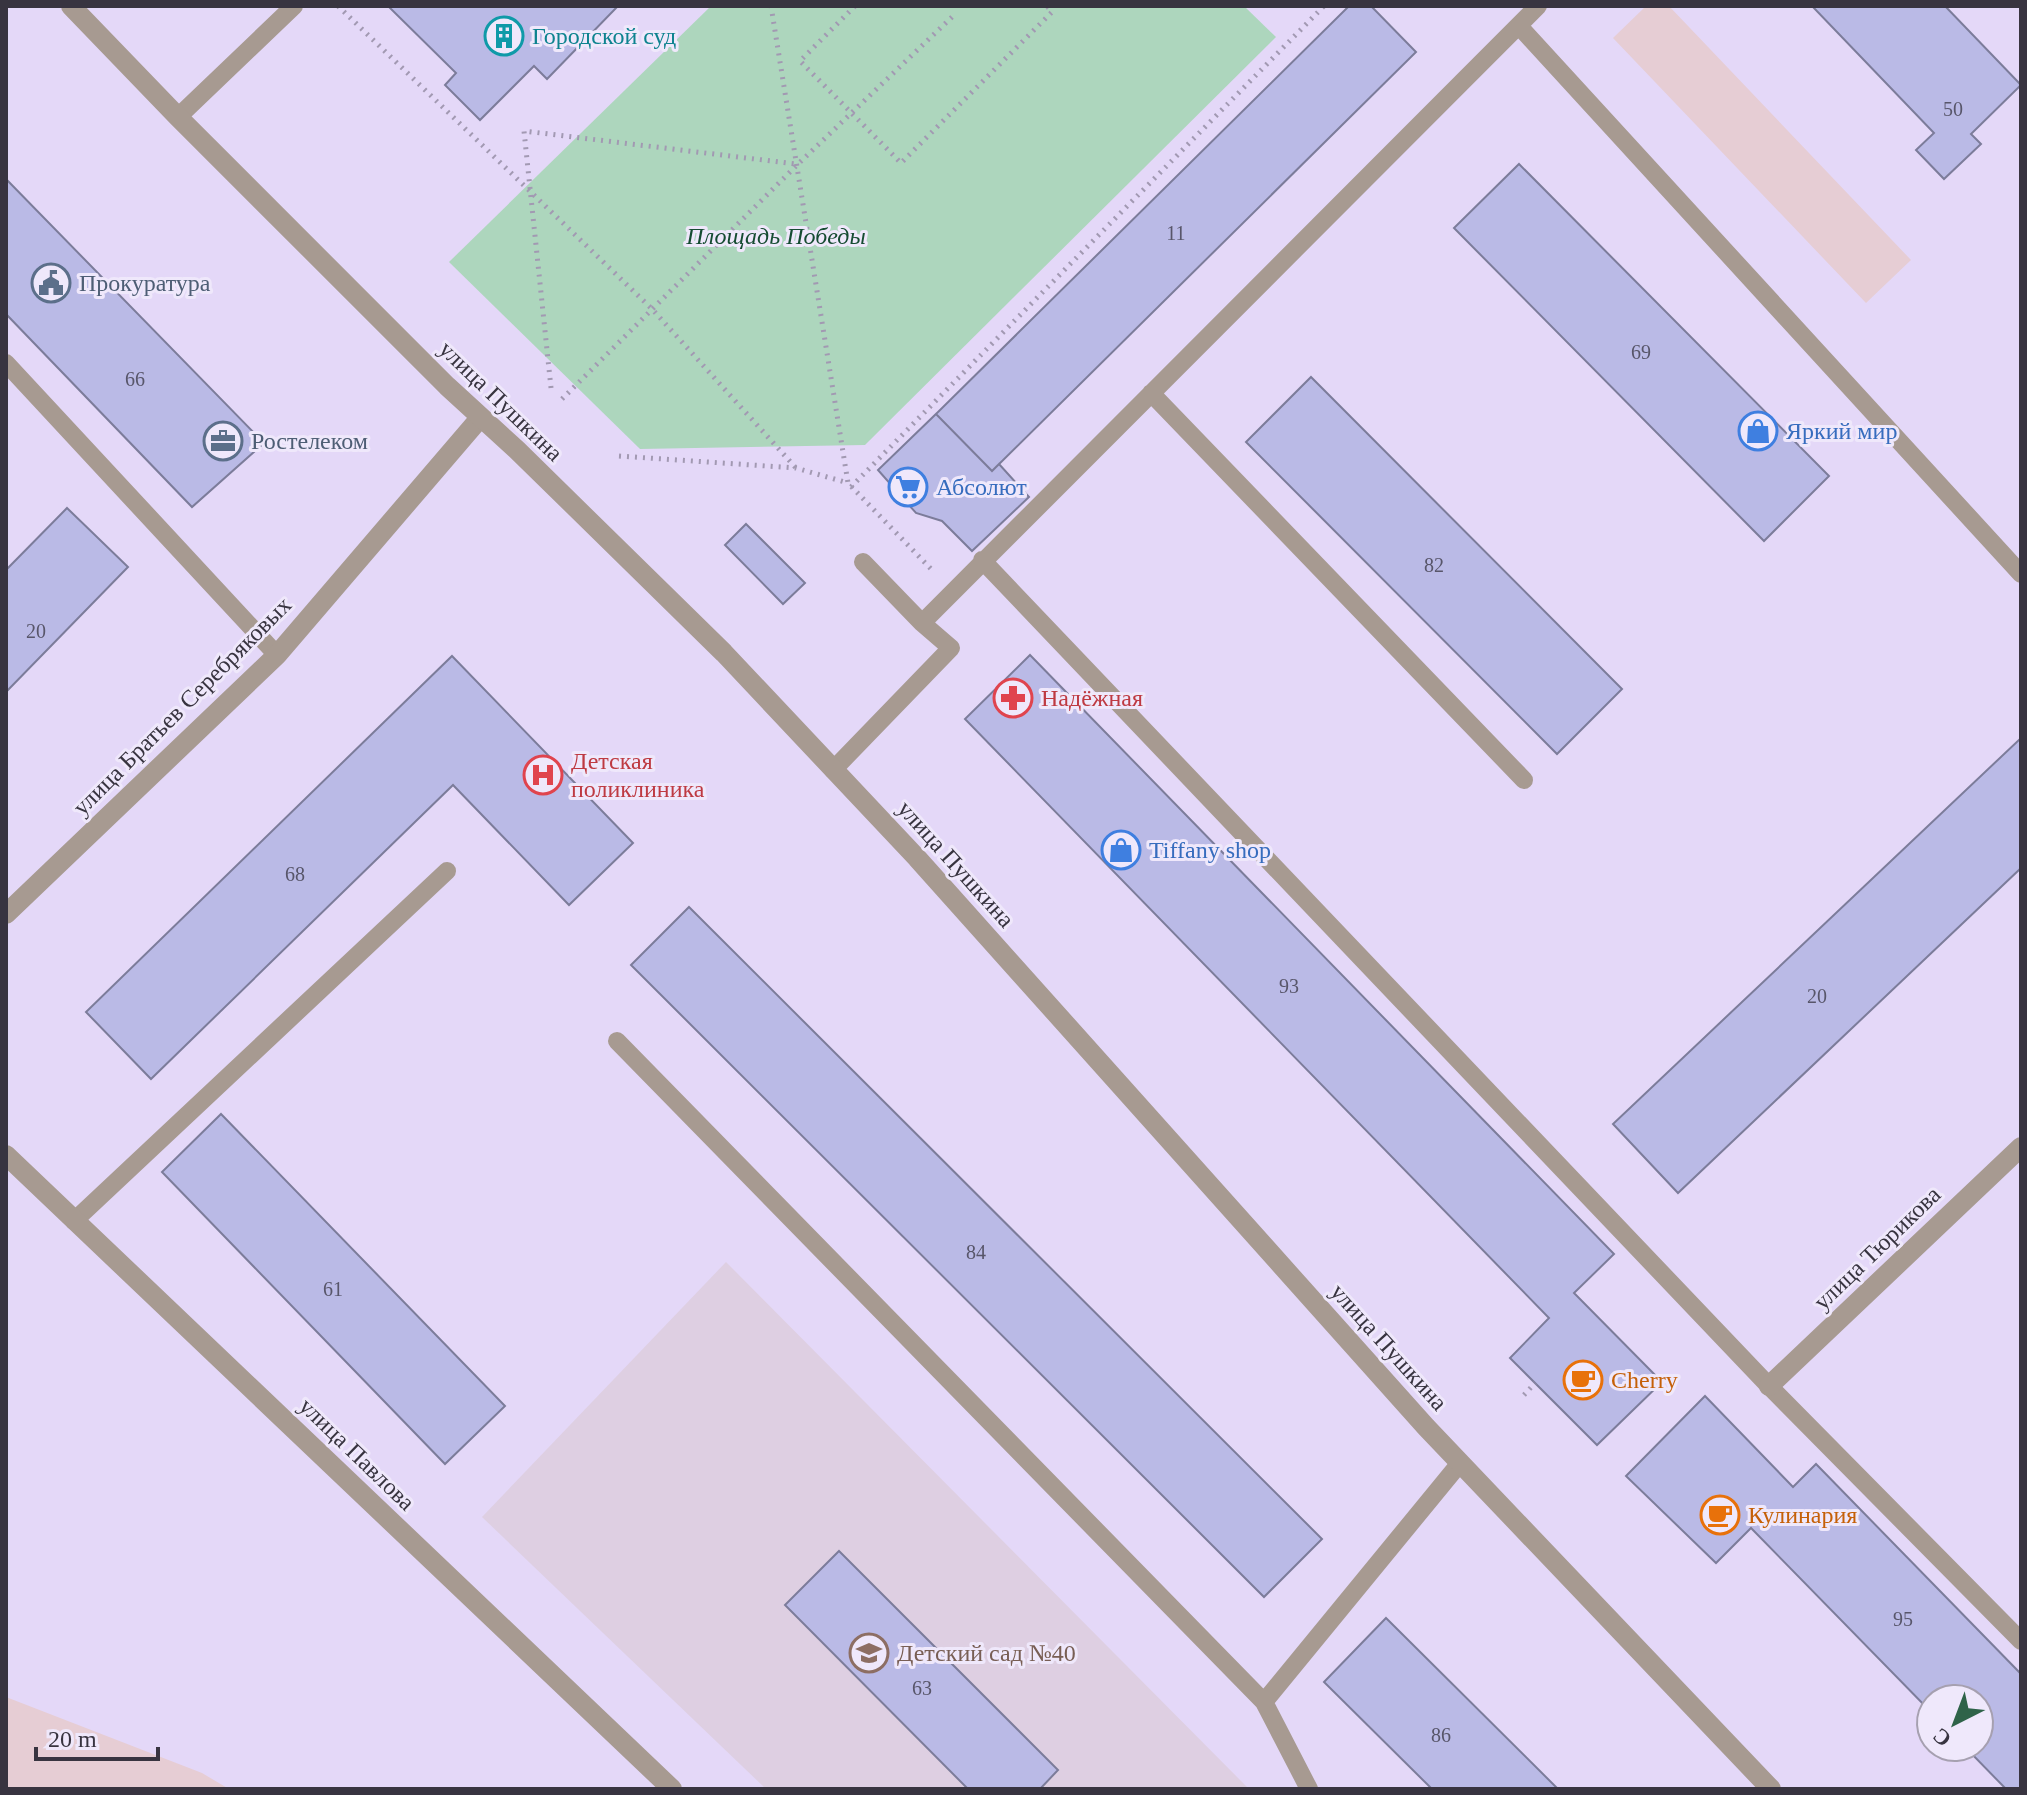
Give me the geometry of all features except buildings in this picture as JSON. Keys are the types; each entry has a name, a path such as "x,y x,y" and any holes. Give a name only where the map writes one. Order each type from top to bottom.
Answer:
{"street":[{"name":"улица Пушкина","path":"71,6 480,418 517,450 724,653 917,858 1460,1463 1771,1789"},
{"name":"улица Братьев Серебряковых","path":"6,914 277,655 480,418"},
{"name":"улица Тюрикова","path":"1769,1386 2021,1147"},
{"name":"улица Павлова","path":"6,1155 672,1789"}],"lane":[{"path":"178,117 294,6"},
{"path":"922,623 1538,6"},
{"path":"1519,26 2021,574"},
{"path":"6,363 277,655"},
{"path":"1151,393 1524,780"},
{"path":"982,560 1769,1386 2021,1641"},
{"path":"833,770 951,648 863,562"},
{"path":"74,1221 447,871"},
{"path":"617,1041 1264,1702 1309,1789"},
{"path":"1264,1702 1460,1463"}],"path":[{"path":"338,6 652,309 796,468"},
{"path":"771,6 850,485"},
{"path":"855,6 800,61 901,163 1052,12 1047,6"},
{"path":"850,485 1324,6"},
{"path":"562,399 797,165 952,17"},
{"path":"551,388 524,131 797,165"},
{"path":"619,456 796,468 850,485 953,591"},
{"path":"1524,1395 1535,1383"}],"shaded area":[{"path":"1646,6 1669,6 1911,260 1866,303 1613,38"},
{"name":"Детский сад №40","path":"726,1262 1249,1789 766,1789 482,1517"},
{"path":"6,1697 202,1773 229,1789 6,1789"}],"green space":[{"name":"Площадь Победы","path":"711,6 1244,6 1276,37 865,445 640,449 449,262"}],"place":[{"name":"Городской суд","path":"504,36"},
{"name":"Прокуратура","path":"51,283"},
{"name":"Яркий мир","path":"1758,431"},
{"name":"Ростелеком","path":"223,441"},
{"name":"Абсолют","path":"908,487"},
{"name":"Надёжная","path":"1013,698"},
{"name":"Детская поликлиника","path":"543,775"},
{"name":"Tiffany shop","path":"1121,850"},
{"name":"Cherry","path":"1583,1380"},
{"name":"Кулинария","path":"1720,1515"},
{"name":"Детский сад №40","path":"869,1653"}]}
